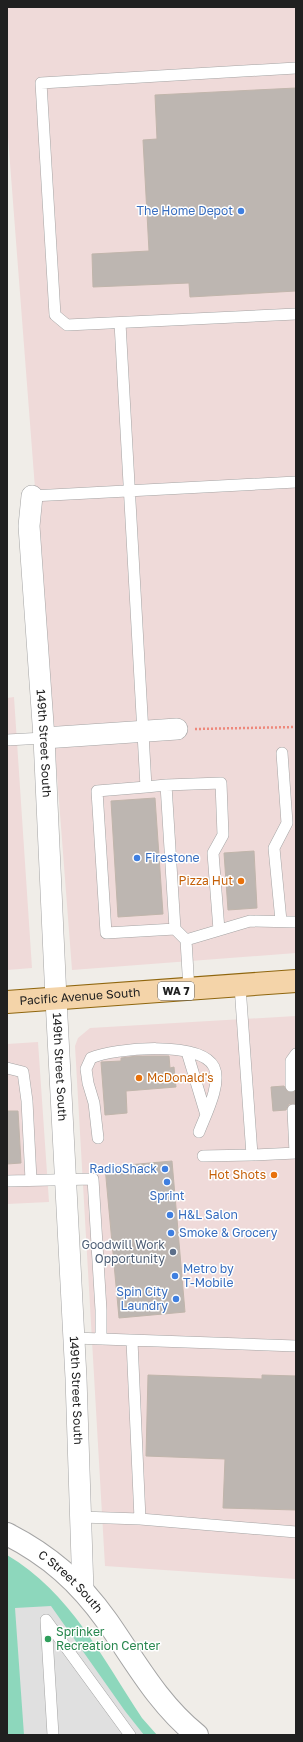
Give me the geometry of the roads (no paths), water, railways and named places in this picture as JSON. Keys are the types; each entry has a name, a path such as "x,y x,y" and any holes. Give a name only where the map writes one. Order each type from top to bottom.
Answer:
{"main road":[{"name":"Pacific Avenue South","path":"7,1002 189,990 296,981"}],"street":[{"name":"149th Street South","path":"32,496 29,526 44,738 74,1338 83,1591"},
{"path":"44,738 177,729"},
{"name":"C Street South","path":"7,1534 44,1554 61,1568 83,1591 106,1621 129,1657 153,1689 170,1710 197,1735"}],"lane":[{"path":"296,68 41,83 55,315 67,325 296,314"},
{"path":"120,323 131,491 146,787"},
{"path":"32,496 296,482"},
{"path":"7,740 44,738"},
{"path":"281,921 274,848 287,823 282,753"},
{"path":"175,929 106,933 97,791 166,785 221,783 224,835 213,853 219,930"},
{"path":"166,785 175,929 186,940 189,990"},
{"path":"186,940 250,921 296,922"},
{"path":"240,986 252,1155"},
{"path":"98,1138 94,1103 88,1084 86,1069 91,1058 101,1053 161,1047 187,1052 205,1058 214,1067 216,1079 200,1132"},
{"path":"187,1052 206,1115"},
{"path":"291,1086 291,1061 296,1054"},
{"path":"7,1068 23,1072 27,1101 31,1180"},
{"path":"203,1156 296,1153 293,1110"},
{"path":"7,1181 93,1179 101,1310 101,1339"},
{"path":"74,1338 296,1346"},
{"path":"132,1341 140,1519"},
{"path":"81,1517 140,1519 296,1532"},
{"path":"53,1735 46,1620 130,1735"}],"place":[{"name":"The Home Depot","path":"241,211"},
{"name":"Firestone","path":"137,858"},
{"name":"Pizza Hut","path":"241,881"},
{"name":"McDonald's","path":"139,1078"},
{"name":"RadioShack","path":"165,1169"},
{"name":"Hot Shots","path":"274,1175"},
{"name":"Sprint","path":"167,1182"},
{"name":"H&L Salon","path":"170,1215"},
{"name":"Smoke & Grocery","path":"171,1233"},
{"name":"Goodwill Work Opportunity","path":"173,1252"},
{"name":"Metro by T-Mobile","path":"175,1276"},
{"name":"Spin City Laundry","path":"176,1299"},
{"name":"Sprinker Recreation Center","path":"48,1639"}]}
